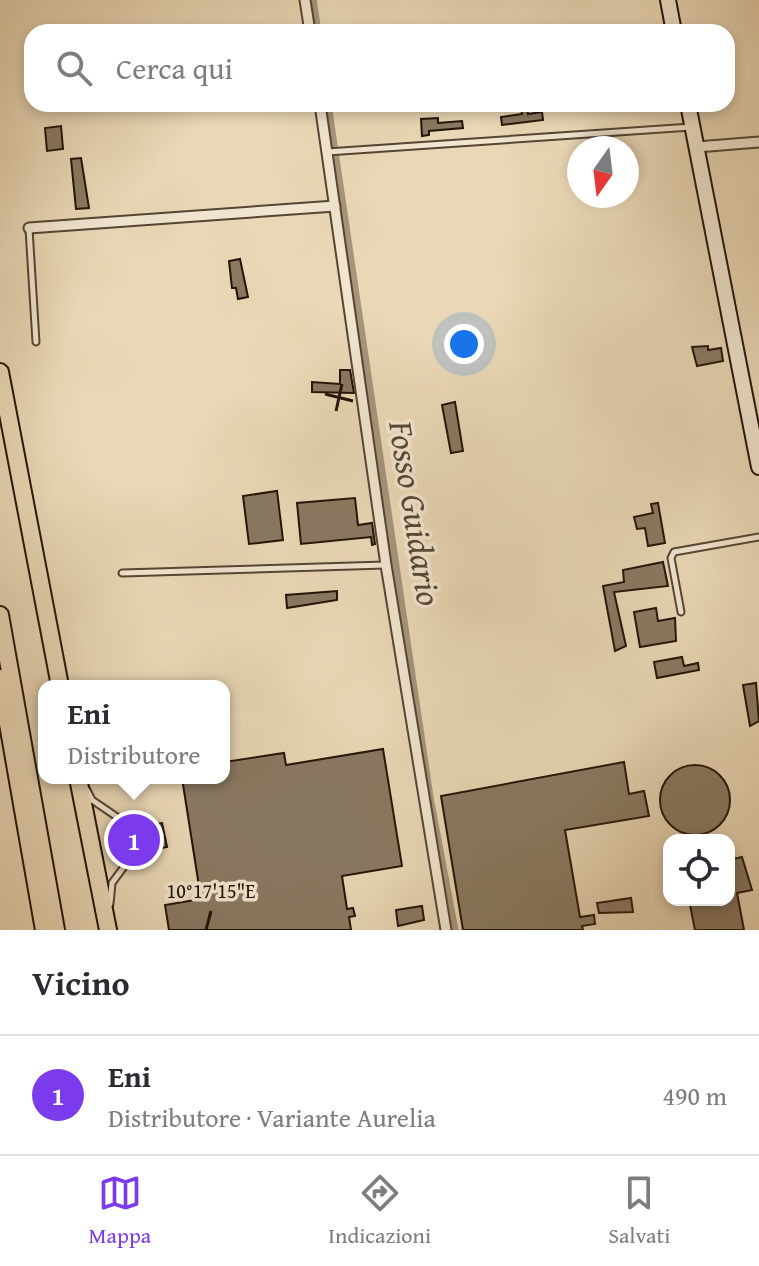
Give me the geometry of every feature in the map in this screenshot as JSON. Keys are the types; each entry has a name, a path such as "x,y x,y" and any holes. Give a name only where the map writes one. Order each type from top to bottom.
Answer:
{"highway":[{"path":"0,372 59,680"},
{"path":"0,419 50,680"},
{"path":"0,615 56,930"},
{"path":"0,678 44,930"},
{"path":"70,784 104,930"},
{"path":"80,784 104,930"}],"main road":[{"path":"668,0 672,24"},
{"path":"689,112 759,467"}],"street":[{"path":"305,0 309,24"},
{"path":"322,112 332,152 335,206 386,565 446,930"},
{"path":"697,147 759,142"},
{"path":"29,228 335,206"}],"lane":[{"path":"332,152 692,127"},
{"path":"29,228 36,342"},
{"path":"681,612 671,558 674,552 759,537"},
{"path":"122,573 386,565"},
{"path":"83,784 92,800 117,817 126,864 112,883 104,930"}],"building":[{"path":"542,112 543,120 502,125 501,117"},
{"path":"438,118 438,123 462,121 463,128 429,131 429,135 422,136 421,119"},
{"path":"61,126 63,149 47,151 45,128"},
{"path":"81,158 89,208 76,209 71,159"},
{"path":"240,259 248,297 238,299 236,288 232,288 229,261"},
{"path":"708,346 708,350 721,348 723,361 697,366 692,347"},
{"path":"340,370 350,370 354,393 312,392 312,382 340,384"},
{"path":"455,402 463,451 451,453 442,405"},
{"path":"277,491 283,540 249,544 243,496"},
{"path":"355,498 358,525 372,523 375,544 372,545 371,537 301,544 297,503"},
{"path":"658,503 665,543 648,546 645,528 637,529 634,517 653,513 651,504"},
{"path":"663,562 668,586 614,592 626,646 615,651 603,586 624,582 623,570"},
{"path":"337,591 337,600 287,608 286,595"},
{"path":"656,608 658,621 675,618 676,641 640,647 634,612"},
{"path":"682,657 684,666 698,663 699,670 657,678 654,662"},
{"path":"756,683 759,721 750,726 743,685"},
{"path":"383,749 402,866 342,876 347,909 353,908 355,916 349,917 351,930 169,930 165,905 201,899 183,784 230,784 230,761 284,753 286,765"},
{"path":"624,762 629,794 644,791 649,816 565,830 580,917 594,915 595,924 582,926 583,930 463,930 441,796"},
{"path":"688,766 702,766 715,771 724,780 729,793 729,807 724,820 715,829 702,834 688,834 675,829 666,820 661,807 661,793 666,780 675,771"},
{"path":"162,823 167,847 130,854 125,828"},
{"path":"742,857 752,890 737,893 744,930 695,930 690,906 735,906 735,859"},
{"path":"631,898 633,912 599,913 597,903"},
{"path":"422,906 424,920 398,926 396,910"}],"waterway":[{"name":"Fosso Guidario","path":"312,0 316,24"},
{"name":"Fosso Guidario","path":"328,112 429,797 454,930"}],"place":[{"name":"Eni","path":"134,840"}]}
